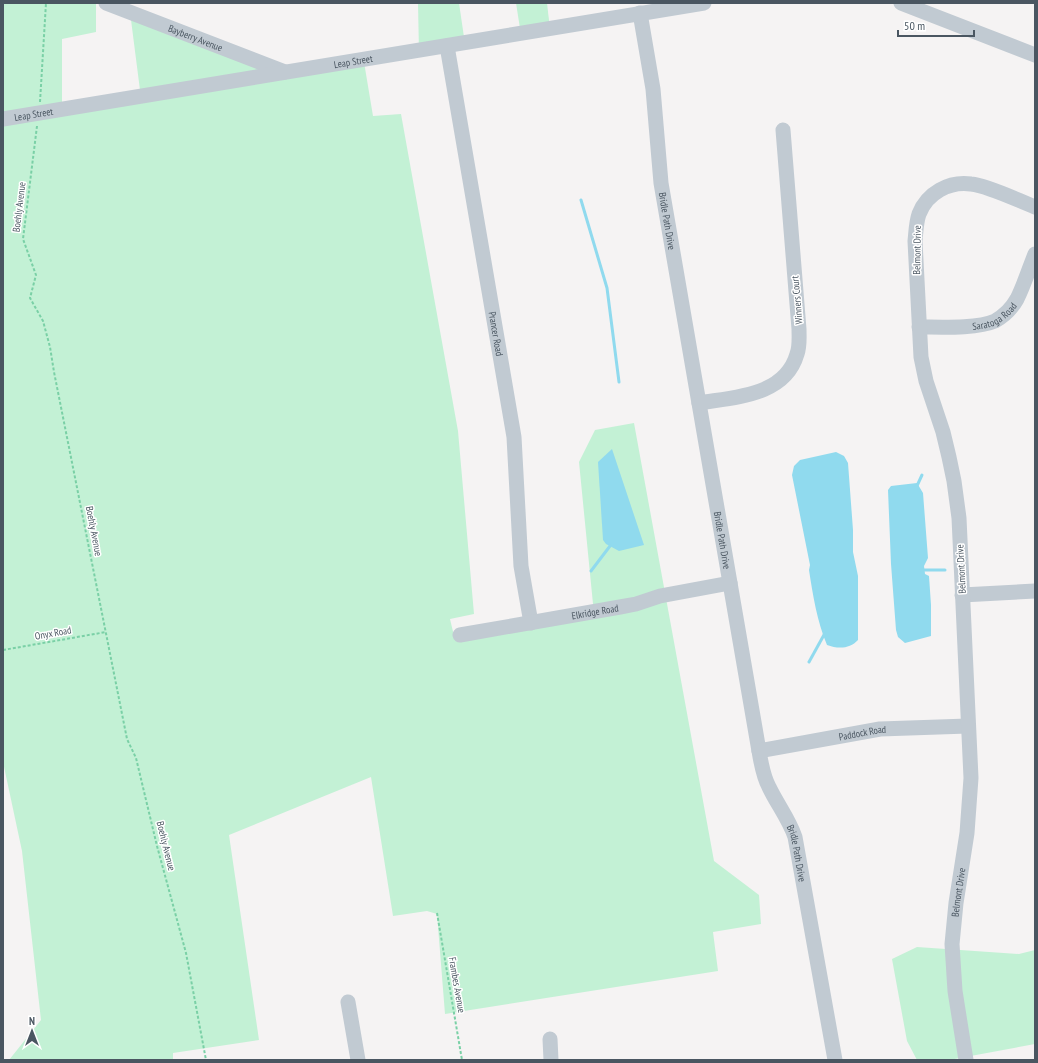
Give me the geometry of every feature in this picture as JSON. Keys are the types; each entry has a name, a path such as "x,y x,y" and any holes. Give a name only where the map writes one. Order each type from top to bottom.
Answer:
{"street":[{"name":"Bayberry Avenue","path":"106,3 286,73"},
{"name":"Leap Street","path":"3,119 704,3"},
{"path":"901,3 1035,55"},
{"name":"Bridle Path Drive","path":"640,14 653,89 661,183 759,751 769,788 786,816 796,837 835,1060"},
{"name":"Prancer Road","path":"447,46 514,437 521,566 531,623"},
{"name":"Winners Court","path":"699,403 754,394 767,388 784,376 794,362 798,352 799,329 782,130"},
{"name":"Belmont Drive","path":"966,1060 955,991 952,944 956,903 970,806 959,518 954,481 943,432 923,368 919,327 915,241 916,227 919,214 924,204 934,193 946,187 957,184 971,184 984,187 1035,207"},
{"name":"Saratoga Road","path":"919,327 972,325 997,320 1008,311 1016,300 1035,254"},
{"name":"Elkridge Road","path":"460,635 636,604 660,596 730,583"},
{"path":"962,595 1035,591"},
{"name":"Paddock Road","path":"759,751 880,729 968,726"},
{"path":"348,1002 358,1060"},
{"path":"550,1039 551,1060"}],"path":[{"name":"Boehly Avenue","path":"46,3 39,113 23,239 36,275 30,298 44,321 127,739 136,758 157,846 186,953 206,1060"},
{"name":"Onyx Road","path":"3,650 106,632"},
{"name":"Frambes Avenue","path":"437,914 462,1060"}],"green space":[{"path":"3,3 96,3 96,32 62,39 62,112 141,98 130,12 291,74 364,62 373,116 401,114 458,431 474,614 450,619 455,640 594,614 579,462 595,430 634,423 714,861 759,895 761,924 713,932 718,971 445,1014 437,914 427,911 393,916 371,777 229,835 259,1040 173,1053 173,1060 9,1060 41,1020 22,851 3,762"},
{"path":"418,3 459,3 465,44 419,53"},
{"path":"516,3 547,3 550,29 521,35"},
{"path":"917,947 1019,954 1035,950 1035,1044 949,1060 917,1060 907,1041 892,959"}],"water":[{"path":"612,449 644,545 619,551 606,544 603,540 598,462"},
{"path":"836,452 844,456 848,463 853,530 853,552 858,576 858,640 848,647 840,648 827,645 818,618 809,570 810,565 792,475 794,466 800,460"},
{"path":"917,483 923,493 928,558 924,566 925,574 929,576 931,636 905,643 898,637 896,630 891,564 888,490 891,486"}],"waterway":[{"path":"581,200 607,288 619,382"},
{"path":"916,488 922,475"},
{"path":"591,571 610,546"},
{"path":"921,570 945,570"},
{"path":"809,662 825,633"}]}
